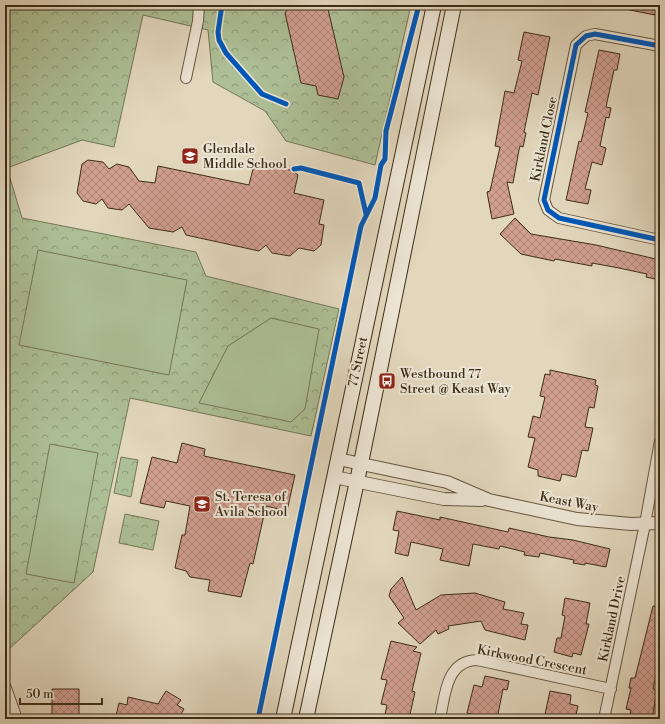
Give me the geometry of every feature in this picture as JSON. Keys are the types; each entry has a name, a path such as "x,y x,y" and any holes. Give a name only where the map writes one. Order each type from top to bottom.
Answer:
{"main road":[{"name":"77 Street","path":"283,719 434,5"},
{"name":"77 Street","path":"306,719 357,481 454,5"}],"street":[{"path":"186,78 198,21 199,5"},
{"name":"Kirkland Close","path":"660,46 600,34 590,34 576,45 544,200 548,210 559,218 660,240"},
{"path":"645,524 660,442"},
{"name":"Keast Way","path":"338,459 447,482 489,500 577,519 610,523 660,523"},
{"name":"Keast Way","path":"334,477 444,500 489,500"},
{"name":"Kirkland Drive","path":"604,719 645,524"},
{"name":"Kirkwood Crescent","path":"440,719 449,677 459,666 470,660 477,660 611,689"},
{"path":"5,688 16,719"}],"green space":[{"path":"9,5 411,5 375,165 286,141 265,111 213,82 208,30 143,15 114,147 82,140 7,168 22,218 196,252 206,276 339,309 311,436 130,398 93,572 8,650 5,640 5,22"},
{"path":"38,250 187,280 169,375 19,345"},
{"path":"271,318 319,329 305,409 291,422 199,403 228,346"},
{"path":"50,444 98,453 74,583 26,574"},
{"path":"121,457 138,460 131,497 114,493"},
{"path":"125,514 159,521 153,550 119,543"}],"building":[{"path":"291,5 327,5 344,77 338,99 318,95 316,86 301,83 285,13"},
{"path":"625,5 660,5 660,16 625,9"},
{"path":"524,32 550,37 538,95 532,93 524,132 526,133 523,147 520,146 513,183 507,182 514,214 492,219 487,192 490,191 500,147 495,146 505,91 514,93 522,61 518,60"},
{"path":"599,50 620,54 617,70 614,70 606,107 611,108 609,118 606,117 600,146 606,148 602,165 592,162 585,189 591,190 588,204 566,200 579,141 581,142 588,113 585,112"},
{"path":"88,160 103,162 109,169 117,164 129,167 139,181 155,183 158,166 249,185 253,169 268,164 293,171 298,175 294,193 324,200 319,224 324,225 321,245 314,251 299,248 290,256 272,253 266,245 259,251 186,235 182,227 173,232 149,228 129,204 122,210 108,208 102,199 96,204 83,201 77,193 82,164"},
{"path":"515,218 531,234 596,245 660,260 660,280 646,277 647,274 619,268 592,263 592,266 555,259 554,261 521,254 500,234"},
{"path":"550,370 596,380 595,385 598,386 594,408 589,407 585,427 593,428 588,451 582,450 576,477 562,474 560,481 538,476 538,470 528,467 535,438 528,437 533,416 540,418 545,397 540,396 545,374 550,375"},
{"path":"182,443 205,449 204,456 295,475 287,511 266,506 253,564 250,563 241,597 208,591 210,580 190,577 186,571 175,568 182,535 185,535 190,506 166,501 164,508 140,503 152,457 177,463"},
{"path":"397,511 440,520 440,517 508,532 509,528 549,537 573,540 610,549 606,567 585,563 585,565 573,563 574,560 540,553 539,557 524,555 525,552 500,546 499,549 473,544 469,566 440,560 443,549 411,542 408,556 395,553 399,531 393,530"},
{"path":"402,577 416,610 441,595 475,593 505,602 503,609 524,613 521,624 528,625 525,640 485,630 481,621 448,626 449,629 438,634 436,630 420,644 398,623 404,618 389,596 391,589"},
{"path":"565,598 590,603 586,624 589,624 581,655 573,653 572,657 554,652 557,638 561,638 565,616 562,615"},
{"path":"653,606 660,607 660,642 657,655 660,656 653,689 657,690 652,719 629,718 631,710 626,709 631,688 629,688 631,678 635,678"},
{"path":"391,641 417,647 413,651 421,653 412,691 415,692 409,719 384,719 387,705 381,704 387,680 381,679"},
{"path":"485,676 509,681 507,690 503,689 497,719 476,719 477,716 467,713 474,685 482,687"},
{"path":"52,689 79,689 79,716 52,715"},
{"path":"166,691 181,700 177,705 184,709 178,719 130,719 116,716 119,703 127,705 128,697 158,704"},
{"path":"550,691 571,695 570,704 578,706 575,719 544,719"}],"cycle path":[{"path":"222,5 218,32 219,40 226,53 262,94 286,104"},
{"path":"258,719 361,226 375,198 381,165 385,159 386,131 419,5"},
{"path":"660,46 595,34 586,36 576,45 544,200 548,210 559,218 660,240"},
{"path":"294,169 301,168 359,183 366,214"}],"place":[{"name":"Glendale Middle School","path":"190,156"},
{"name":"Westbound 77 Street @ Keast Way","path":"387,381"},
{"name":"St. Teresa of Avila School","path":"202,504"}]}
